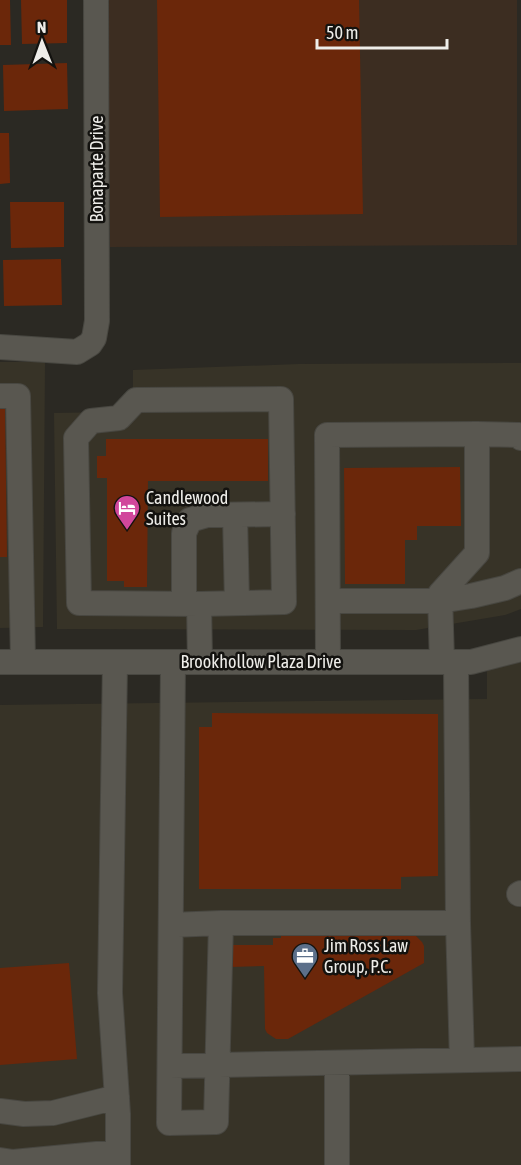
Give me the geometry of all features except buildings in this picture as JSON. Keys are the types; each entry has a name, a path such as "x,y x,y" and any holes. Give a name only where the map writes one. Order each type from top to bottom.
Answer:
{"street":[{"name":"Bonaparte Drive","path":"0,347 77,352 90,344 94,338 97,321 96,0"},
{"path":"0,396 18,396 11,662"},
{"path":"281,399 284,602 237,603 79,603 76,438 91,422 119,418 136,400 281,399"},
{"path":"328,662 327,435 477,434 519,435 521,438"},
{"path":"462,1060 449,662 440,594 477,552 477,434"},
{"path":"200,662 184,532 190,520 207,515 283,514"},
{"path":"235,515 237,603"},
{"path":"328,601 440,601 505,588 521,581"},
{"name":"Brookhollow Plaza Drive","path":"11,662 471,662 521,649"},
{"path":"0,1160 14,1162 118,1159 117,1097 110,993 115,662"},
{"path":"173,662 169,1123 216,1122 221,923"},
{"path":"171,925 458,923"},
{"path":"170,1066 521,1059"},
{"path":"336,1165 337,1063"},
{"path":"0,1110 24,1114 53,1113 117,1097"}],"shaded area":[{"path":"108,0 517,0 517,245 110,247"},
{"path":"0,362 45,362 43,627 0,628"},
{"path":"521,363 521,609 505,615 416,630 57,629 54,413 112,412 133,397 133,370 299,364"},
{"path":"521,662 521,1165 0,1165 0,705 487,699 487,669"}],"place":[{"name":"Candlewood Suites","path":"127,531"},
{"name":"Jim Ross Law Group, P.C.","path":"305,979"}]}
